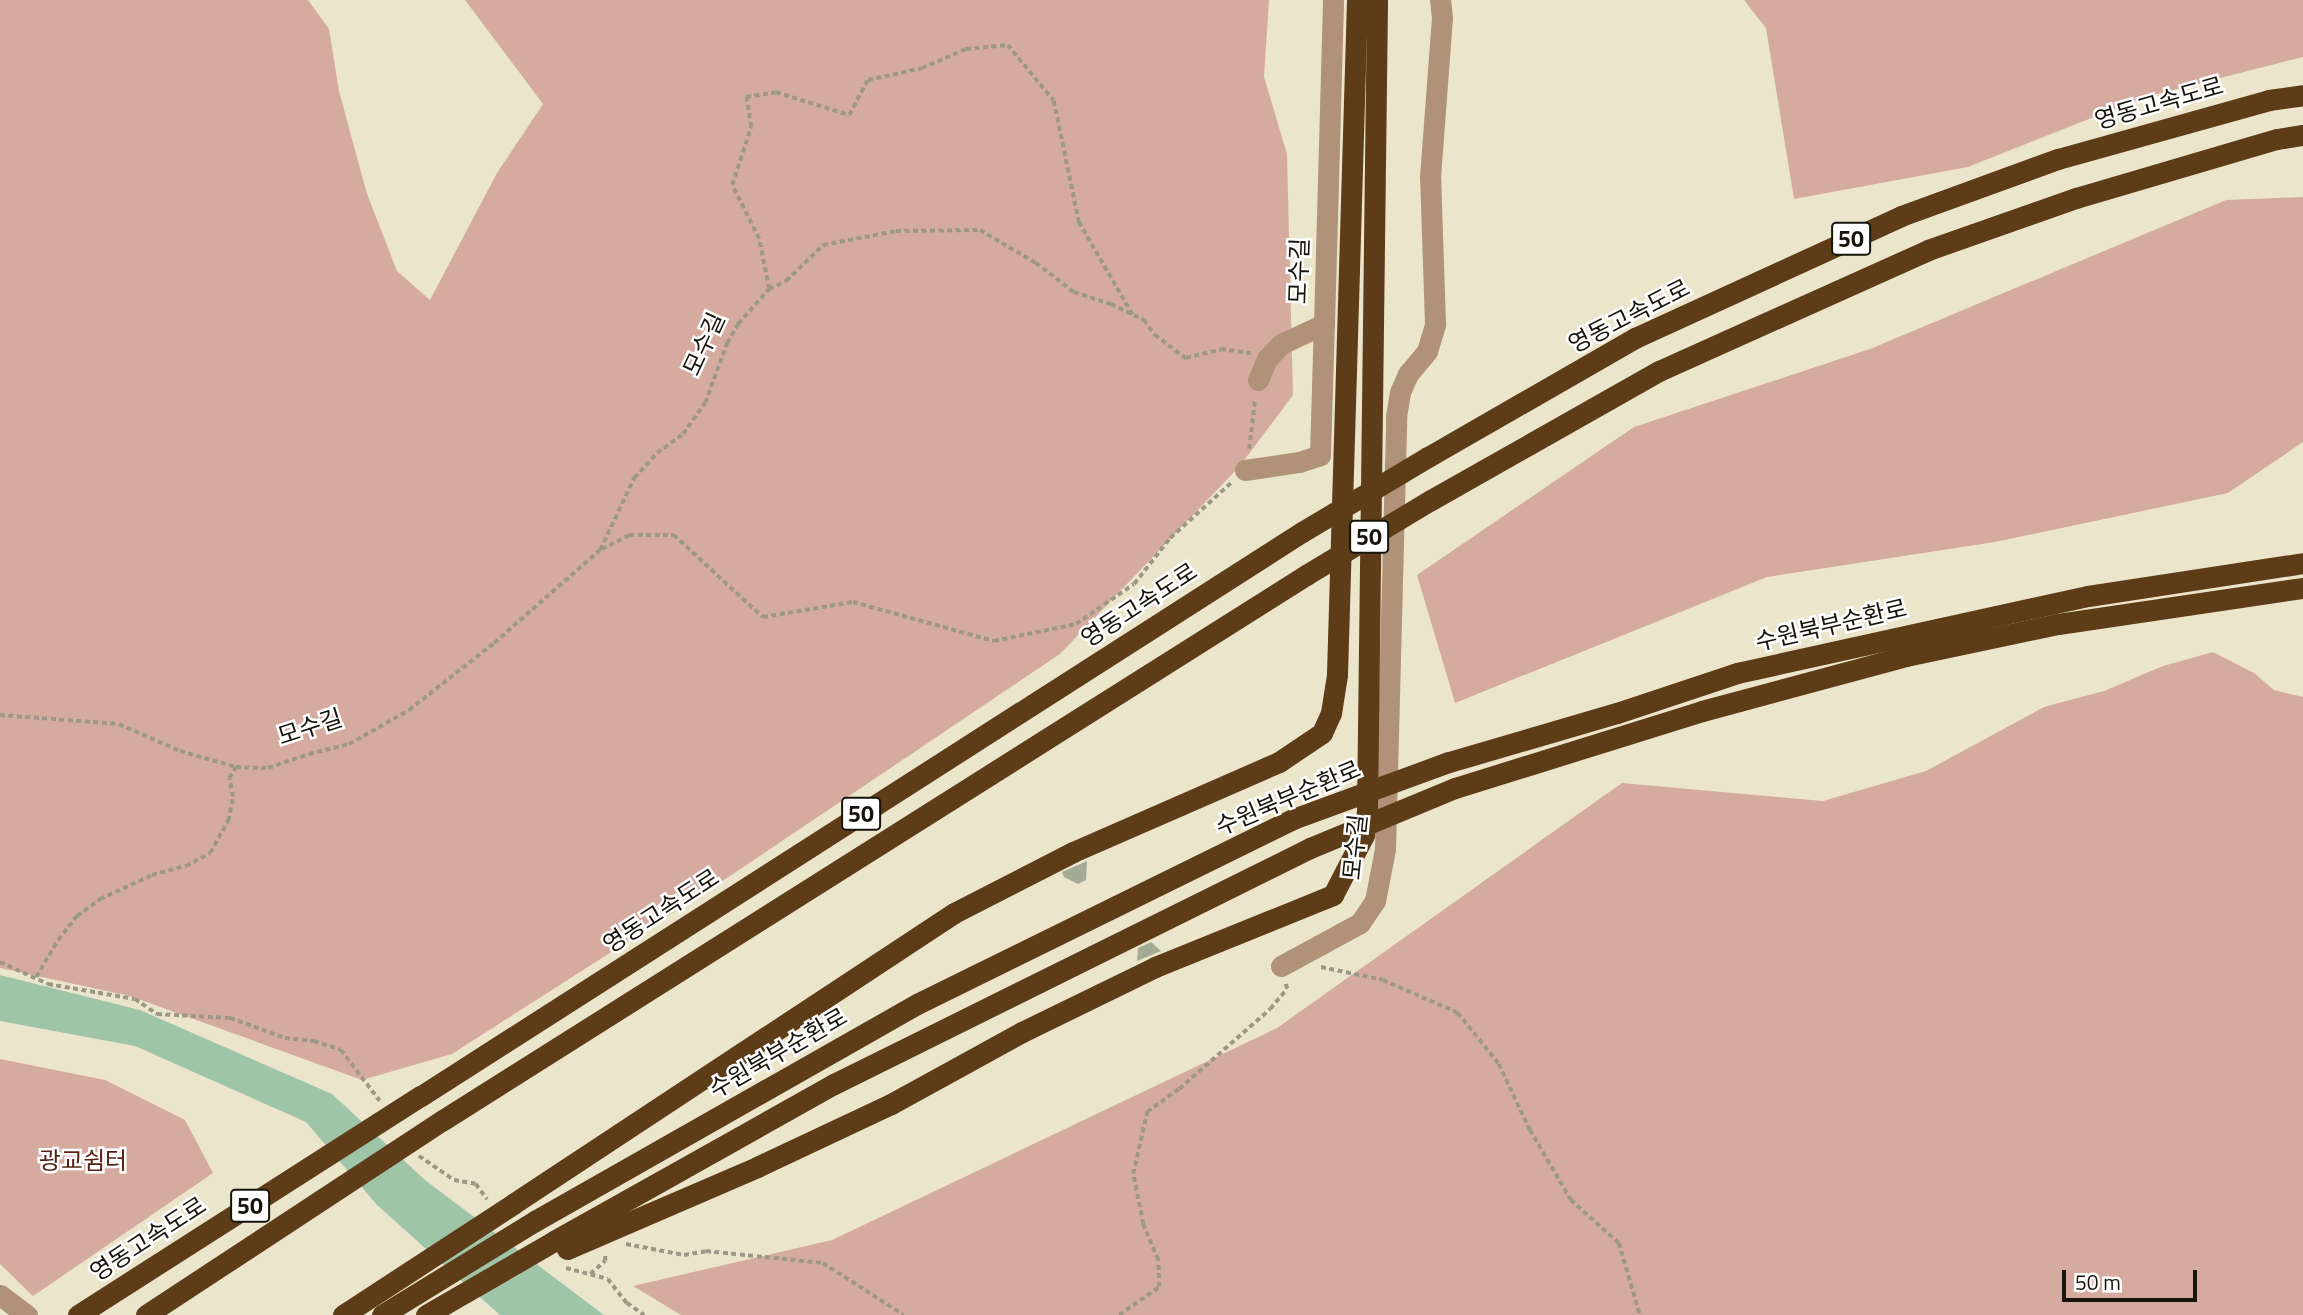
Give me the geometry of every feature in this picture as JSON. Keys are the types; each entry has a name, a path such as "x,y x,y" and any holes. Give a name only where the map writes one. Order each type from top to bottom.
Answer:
{"highway":[{"path":"343,1315 954,913 1073,852 1279,762 1322,733 1331,713 1337,674 1357,0"},
{"path":"450,1315 560,1245 757,1167 891,1104 1022,1032 1155,967 1332,895 1364,835 1367,810 1377,0"},
{"name":"영동고속도로","path":"78,1315 1302,532 1635,338 1901,216 2058,159 2269,100 2303,95"},
{"name":"50","path":"146,1315 443,1120 1306,575 1658,371 1928,250 2076,198 2277,139 2303,135"},
{"name":"수원북부순환로","path":"382,1315 535,1221 916,1004 1293,819 1449,762 1617,713 1737,673 2088,596 2303,564"},
{"name":"수원북부순환로","path":"426,1315 560,1245 834,1084 1310,848 1455,788 1702,711 1906,656 2058,624 2232,596 2303,589"}],"street":[{"name":"모수길","path":"1267,359 1281,344 1324,324 1333,0"},
{"name":"모수길","path":"1281,966 1360,923 1375,901 1385,849 1396,417 1400,392 1408,374 1427,351 1435,324 1430,177 1442,18 1440,0"},
{"path":"1245,470 1299,462 1320,455 1324,324"},
{"path":"1258,380 1267,359"},
{"path":"0,1295 27,1315"}],"path":[{"path":"769,289 759,239 732,185 751,127 746,97 776,92 849,115 868,80 922,68 966,48 1008,45 1055,100 1079,222 1120,288 1133,315"},
{"name":"모수길","path":"0,715 119,724 180,751 236,767 268,768 349,744 409,710 494,643 600,550 634,478 691,424 705,403 727,342 738,324 769,289 786,281 823,245 896,231 980,230 1036,263 1074,292 1144,320 1155,335 1186,358 1221,349 1267,359"},
{"path":"600,550 629,535 674,536 763,618 853,602 994,640 1076,624 1135,584 1170,538 1245,470 1258,380"},
{"path":"36,977 58,940 77,916 100,899 152,875 186,866 210,853 228,821 233,797 229,778 236,767"},
{"path":"0,962 48,984 135,999 157,1014 230,1018 285,1038 314,1041 341,1050 385,1107"},
{"path":"1119,1315 1159,1287 1158,1260 1143,1224 1133,1174 1147,1112 1179,1089 1269,1010 1287,989 1281,966"},
{"path":"1312,967 1383,980 1458,1013 1499,1064 1530,1130 1571,1200 1619,1243 1640,1315"},
{"path":"413,1149 422,1159 454,1180 476,1184"},
{"path":"612,1244 684,1255 705,1251 823,1263 904,1315"},
{"path":"589,1275 605,1261 605,1246"},
{"path":"608,1279 627,1303 644,1315"}],"green space":[{"path":"0,0 308,0 329,29 339,91 367,194 397,271 430,300 497,173 543,104 465,0 1269,0 1264,77 1287,154 1293,395 1239,467 1060,654 730,876 452,1054 362,1080 130,996 0,968"},
{"path":"1744,0 2303,0 2303,57 2142,98 1968,167 1794,199 1766,28"},
{"path":"2303,197 2303,442 2228,493 1995,542 1767,577 1455,703 1417,575 1634,427 1870,349 2226,200"},
{"path":"2213,652 2254,673 2274,690 2303,697 2303,1315 681,1315 633,1286 832,1240 1277,1028 1622,783 1823,801 1926,771 2044,707 2104,691 2163,666"},
{"name":"광교쉼터","path":"0,1059 105,1080 185,1120 213,1173 33,1296 0,1264"}],"shaded area":[{"path":"0,975 140,1010 332,1094 425,1180 604,1315 500,1315 377,1205 306,1122 135,1046 0,1021"}],"building":[{"path":"1087,861 1086,880 1078,884 1064,877 1062,872"},
{"path":"1151,942 1161,951 1137,961 1138,948"}]}
